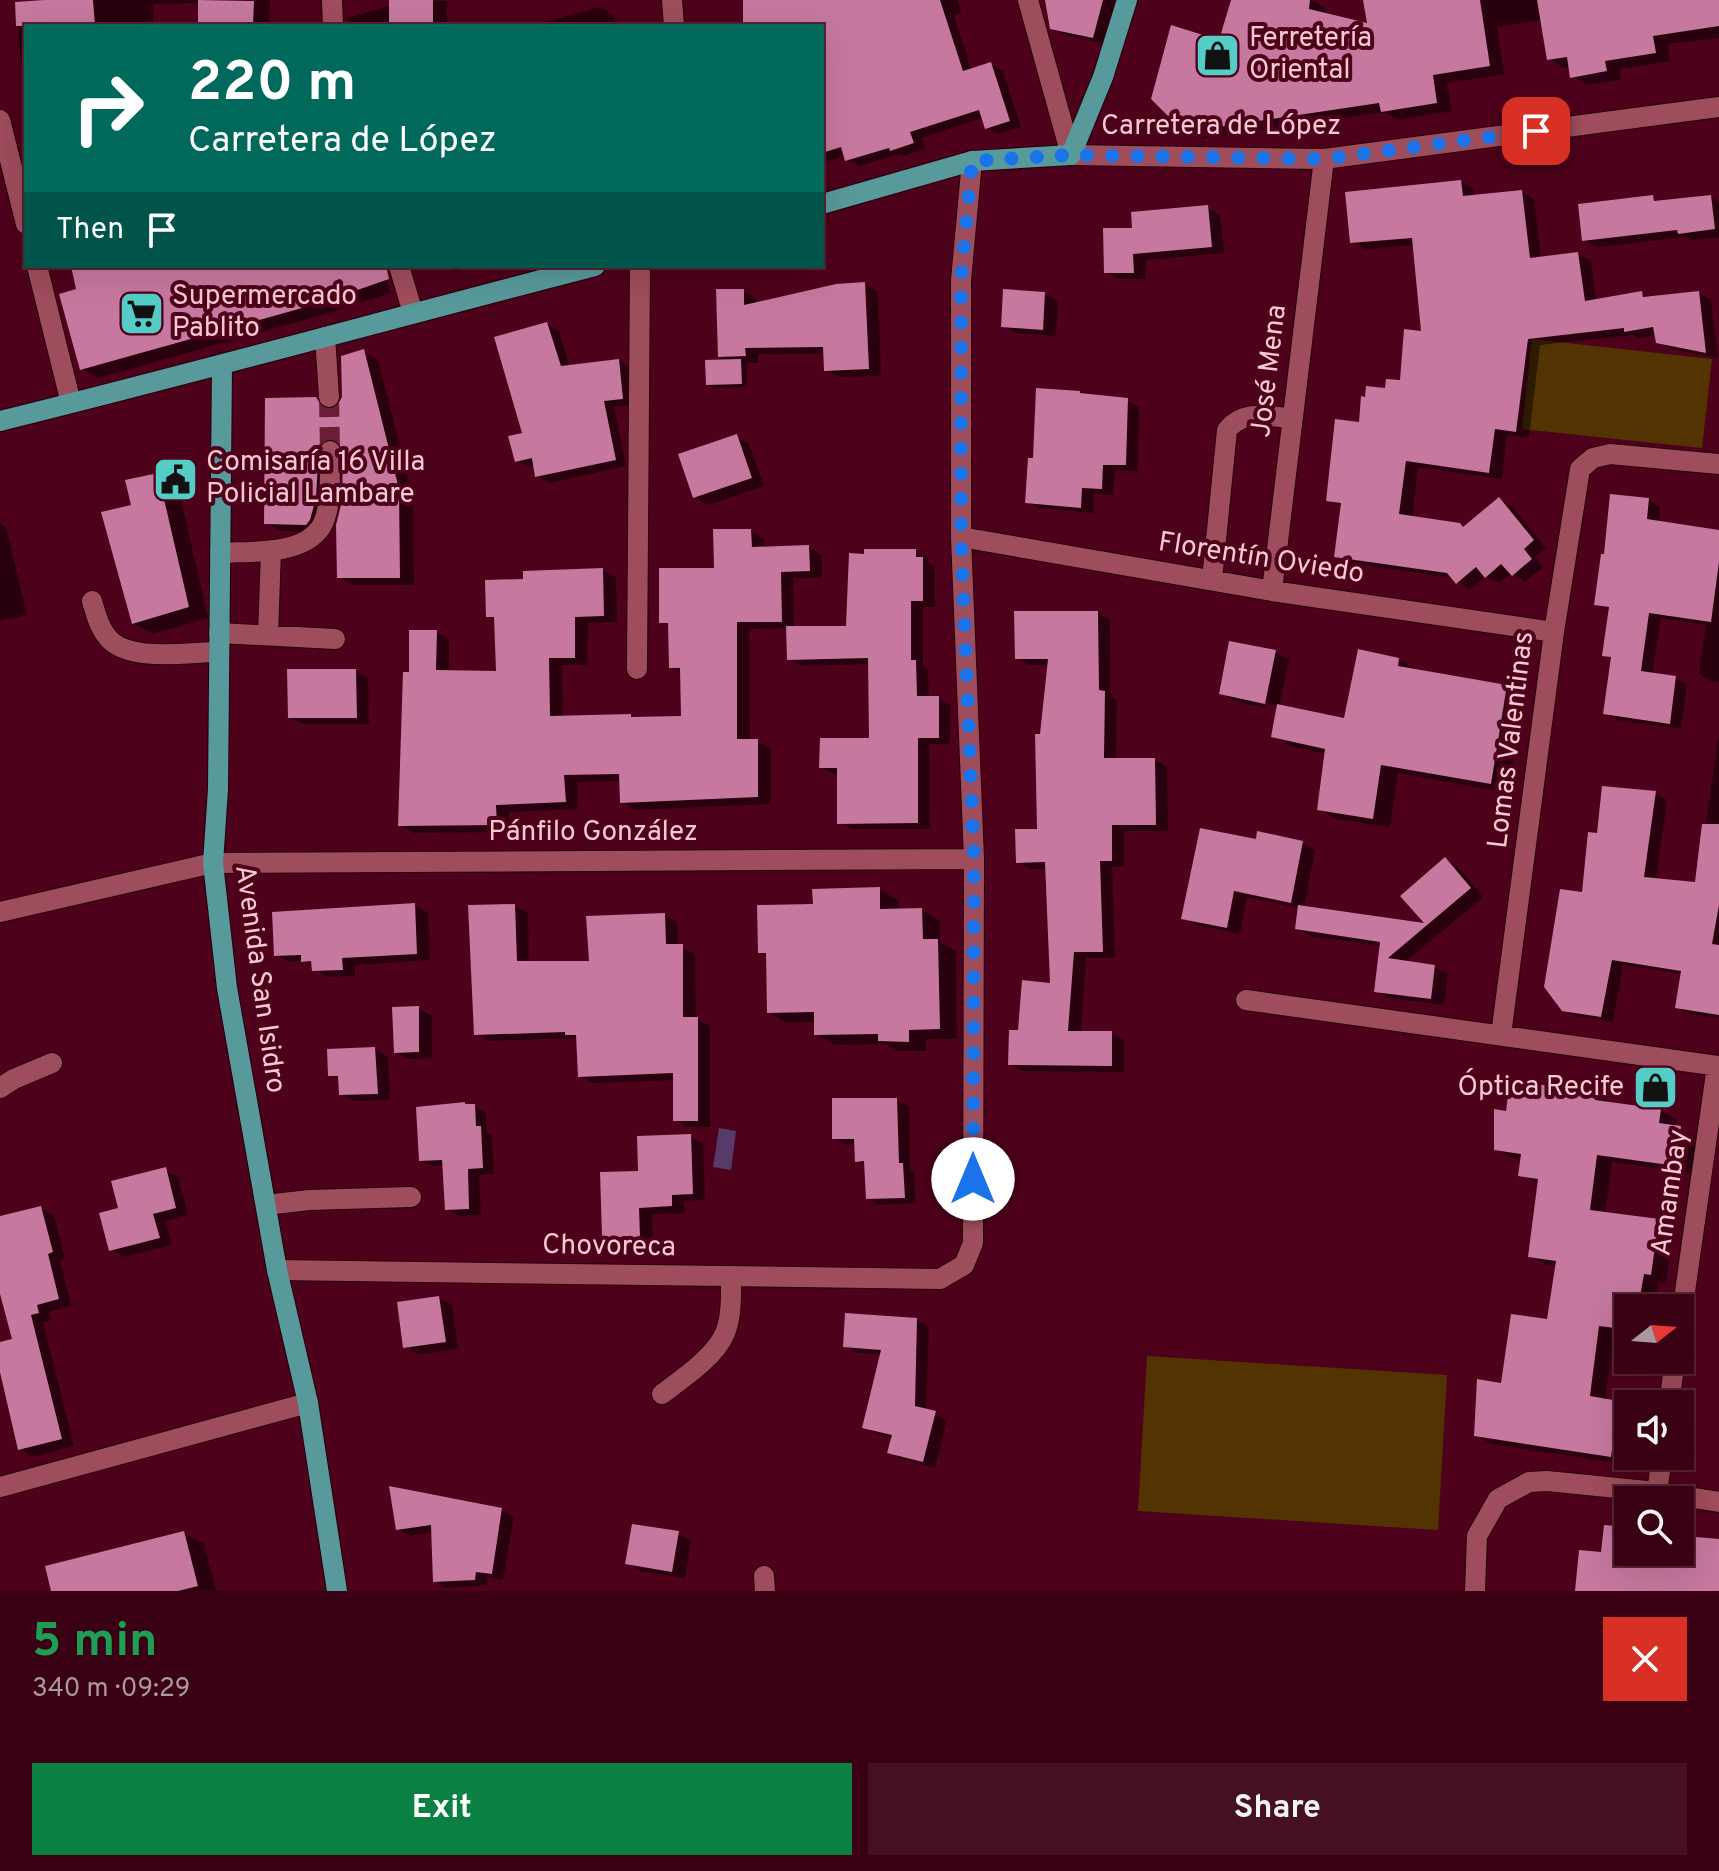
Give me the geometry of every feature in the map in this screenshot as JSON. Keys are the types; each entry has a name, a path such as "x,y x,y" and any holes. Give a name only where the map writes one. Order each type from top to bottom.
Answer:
{"main road":[{"path":"1071,155 1103,77 1127,0"},
{"name":"Carretera de López","path":"824,203 972,161 1071,155"},
{"path":"0,421 222,366 587,268"},
{"name":"Avenida San Isidro","path":"222,366 218,789 213,863 227,988 277,1270 308,1403 337,1591"}],"street":[{"path":"332,0 333,24"},
{"path":"672,0 674,24"},
{"path":"1028,0 1071,155"},
{"name":"Carretera de López","path":"1071,155 1324,159 1719,107"},
{"path":"0,120 24,216"},
{"name":"José Mena","path":"1272,591 1324,159"},
{"path":"972,161 961,280 961,537 974,859"},
{"path":"37,268 71,403"},
{"path":"400,268 413,313"},
{"path":"637,669 640,268"},
{"path":"325,337 329,397"},
{"path":"1212,580 1227,430 1236,420 1251,416 1293,418"},
{"path":"220,553 271,550 301,544 321,527 328,503 330,451"},
{"name":"Lomas Valentinas","path":"1501,1035 1554,632 1580,469 1593,458 1610,454 1719,464"},
{"name":"Florentín Oviedo","path":"961,537 1272,591 1554,632"},
{"path":"268,636 271,550"},
{"path":"92,601 99,624 111,641 129,651 150,655 268,636 335,639"},
{"name":"Pánfilo González","path":"0,912 213,863 974,859"},
{"name":"Chovoreca","path":"277,1270 940,1279 964,1265 973,1243 974,859"},
{"path":"1246,1000 1718,1066"},
{"path":"0,1088 52,1063"},
{"name":"Amambay","path":"1685,1294 1718,1066"},
{"path":"266,1205 309,1200 411,1197"},
{"path":"662,1394 697,1368 725,1334 731,1276"},
{"path":"0,1487 308,1403"},
{"path":"1475,1591 1477,1536 1498,1499 1529,1482 1614,1488"},
{"path":"1694,1498 1719,1502"}],"shaded area":[{"path":"1532,339 1712,359 1702,448 1522,429"},
{"path":"719,1128 736,1131 731,1170 713,1167"},
{"path":"1147,1356 1447,1375 1438,1530 1138,1511"}],"building":[{"path":"93,0 95,24 16,26 15,2"},
{"path":"198,0 254,1 253,24 198,24"},
{"path":"389,0 433,0 433,24 389,24"},
{"path":"743,0 940,0 963,71 991,62 1010,121 985,129 979,110 910,132 914,143 845,161 841,147 824,152 824,24 743,24"},
{"path":"1045,0 1103,0 1093,38 1050,29"},
{"path":"1231,0 1310,0 1309,9 1367,23 1363,0 1480,0 1490,66 1433,75 1437,103 1381,112 1379,103 1184,132 1151,99 1171,25 1219,40"},
{"path":"1537,0 1719,0 1719,26 1653,36 1656,53 1605,61 1607,71 1570,78 1567,57 1547,60"},
{"path":"1461,180 1463,196 1522,190 1530,258 1578,252 1585,301 1642,291 1643,297 1699,291 1706,353 1656,343 1653,327 1528,339 1516,432 1495,429 1489,473 1406,461 1399,514 1460,523 1463,527 1499,497 1534,540 1524,549 1532,559 1512,576 1501,564 1485,578 1476,567 1456,584 1447,573 1334,557 1341,503 1326,501 1335,419 1359,422 1361,396 1365,397 1366,386 1385,388 1386,379 1400,380 1404,329 1421,331 1412,238 1350,243 1345,192"},
{"path":"1653,195 1654,201 1711,195 1715,229 1678,234 1677,230 1582,241 1578,204"},
{"path":"1208,205 1212,247 1133,254 1134,273 1104,273 1103,228 1132,228 1131,212"},
{"path":"71,268 386,268 389,279 320,303 80,370 59,294 76,289"},
{"path":"865,282 869,369 824,371 823,347 745,348 746,356 718,357 716,289 744,289 744,305 836,284"},
{"path":"1003,289 1045,292 1043,330 1001,327"},
{"path":"547,322 561,366 619,359 623,399 604,401 616,460 535,477 532,458 515,462 508,436 522,433 494,337"},
{"path":"364,349 399,489 400,578 337,578 336,525 342,501 343,451 336,440 324,439 319,445 316,498 306,525 264,524 265,398 316,397 323,408 336,408 342,397 341,356"},
{"path":"741,359 742,384 706,385 705,360"},
{"path":"1036,388 1128,398 1126,465 1103,465 1102,489 1082,488 1081,508 1025,503 1028,458 1033,458"},
{"path":"737,434 752,478 693,498 678,454"},
{"path":"158,473 189,607 132,624 101,512 131,505 125,480"},
{"path":"1610,494 1649,498 1647,519 1719,530 1719,562 1711,622 1649,613 1641,671 1676,676 1670,724 1603,714 1611,657 1602,656 1609,607 1594,605 1601,554 1604,554"},
{"path":"713,529 751,529 752,547 809,545 810,571 781,572 782,622 737,622 737,739 758,739 758,797 620,803 619,774 564,775 566,802 496,805 497,825 398,826 403,672 409,672 409,630 437,630 436,670 496,671 494,617 486,617 485,580 523,579 523,571 603,568 604,616 575,617 575,658 549,658 550,716 681,716 680,668 669,668 668,623 659,623 659,568 714,568"},
{"path":"864,549 916,549 916,557 923,557 923,601 911,601 911,660 916,660 917,696 939,696 939,738 918,738 918,823 837,824 837,768 819,768 820,738 869,738 868,658 787,660 786,626 846,626 849,553 864,554"},
{"path":"1014,611 1098,611 1099,690 1105,691 1104,758 1155,758 1156,825 1112,825 1112,861 1100,861 1103,952 1074,952 1068,1031 1112,1031 1112,1066 1008,1065 1009,1030 1018,1030 1022,980 1050,983 1045,862 1016,863 1015,829 1037,829 1035,734 1040,734 1048,659 1015,659"},
{"path":"1229,641 1276,650 1265,704 1219,694"},
{"path":"1358,649 1399,658 1398,666 1507,685 1491,784 1381,765 1373,819 1317,810 1325,749 1271,737 1277,704 1344,718"},
{"path":"287,669 356,669 357,718 288,718"},
{"path":"1602,786 1656,791 1644,877 1695,882 1702,824 1719,824 1719,905 1712,944 1719,945 1719,1015 1675,1008 1681,971 1612,960 1601,1017 1562,1011 1544,987 1560,889 1582,892 1588,832 1597,833"},
{"path":"1200,828 1256,839 1257,831 1303,841 1291,903 1234,891 1227,928 1181,919"},
{"path":"1445,857 1471,888 1388,958 1435,965 1431,999 1374,992 1380,942 1295,929 1298,905 1424,923 1400,896"},
{"path":"880,887 880,909 922,908 923,939 938,939 940,1029 909,1030 909,1042 878,1041 878,1034 814,1035 814,1012 767,1013 766,953 758,953 757,905 813,904 812,889"},
{"path":"415,903 417,954 342,958 343,970 312,971 311,961 301,962 301,955 274,956 272,912"},
{"path":"515,904 517,961 589,961 586,916 665,913 666,944 683,944 683,1017 698,1017 698,1121 673,1121 673,1073 578,1077 576,1035 565,1035 565,1032 474,1035 468,905"},
{"path":"419,1006 419,1052 394,1053 392,1007"},
{"path":"375,1047 378,1094 339,1095 338,1076 328,1076 327,1049"},
{"path":"1510,1081 1596,1091 1595,1100 1661,1109 1659,1123 1681,1126 1676,1166 1597,1155 1590,1210 1659,1219 1651,1275 1644,1274 1640,1294 1614,1294 1614,1328 1599,1326 1590,1396 1614,1400 1611,1457 1474,1436 1477,1379 1501,1383 1511,1314 1547,1319 1556,1261 1528,1257 1538,1179 1518,1176 1521,1154 1494,1150 1494,1109 1506,1111"},
{"path":"832,1098 897,1098 899,1163 903,1163 905,1198 866,1199 864,1161 855,1162 854,1139 832,1139"},
{"path":"465,1102 475,1104 476,1126 481,1126 483,1168 468,1169 469,1209 445,1210 442,1160 419,1161 416,1107"},
{"path":"691,1134 693,1194 672,1195 672,1206 639,1208 640,1237 602,1237 600,1172 638,1171 637,1136"},
{"path":"166,1167 176,1208 153,1214 160,1238 109,1251 99,1213 118,1208 111,1181"},
{"path":"41,1206 53,1252 48,1254 59,1299 37,1305 39,1313 31,1315 62,1439 18,1450 0,1372 0,1342 12,1339 0,1294 0,1216"},
{"path":"439,1296 446,1342 403,1348 397,1302"},
{"path":"845,1313 917,1318 915,1406 936,1411 923,1462 887,1453 892,1435 862,1428 881,1350 843,1347"},
{"path":"389,1486 502,1508 492,1574 476,1572 475,1580 433,1582 431,1525 396,1530"},
{"path":"632,1524 679,1531 672,1572 625,1564"},
{"path":"1604,1525 1614,1526 1614,1566 1693,1568 1696,1537 1719,1539 1719,1591 1575,1591 1579,1550 1601,1552"},
{"path":"184,1531 198,1586 178,1591 51,1591 45,1566"}],"tunnel":[{"path":"329,397 330,451"}],"place":[{"name":"Ferretería Oriental","path":"1218,55"},
{"name":"Supermercado Pablito","path":"141,313"},
{"name":"Comisaría 16 Villa Policial Lambare","path":"175,479"},
{"name":"Óptica Recife","path":"1655,1088"}],"route":[{"path":"973,1179 974,859 961,537 961,280 972,161 1071,155 1324,159 1536,131"}]}
